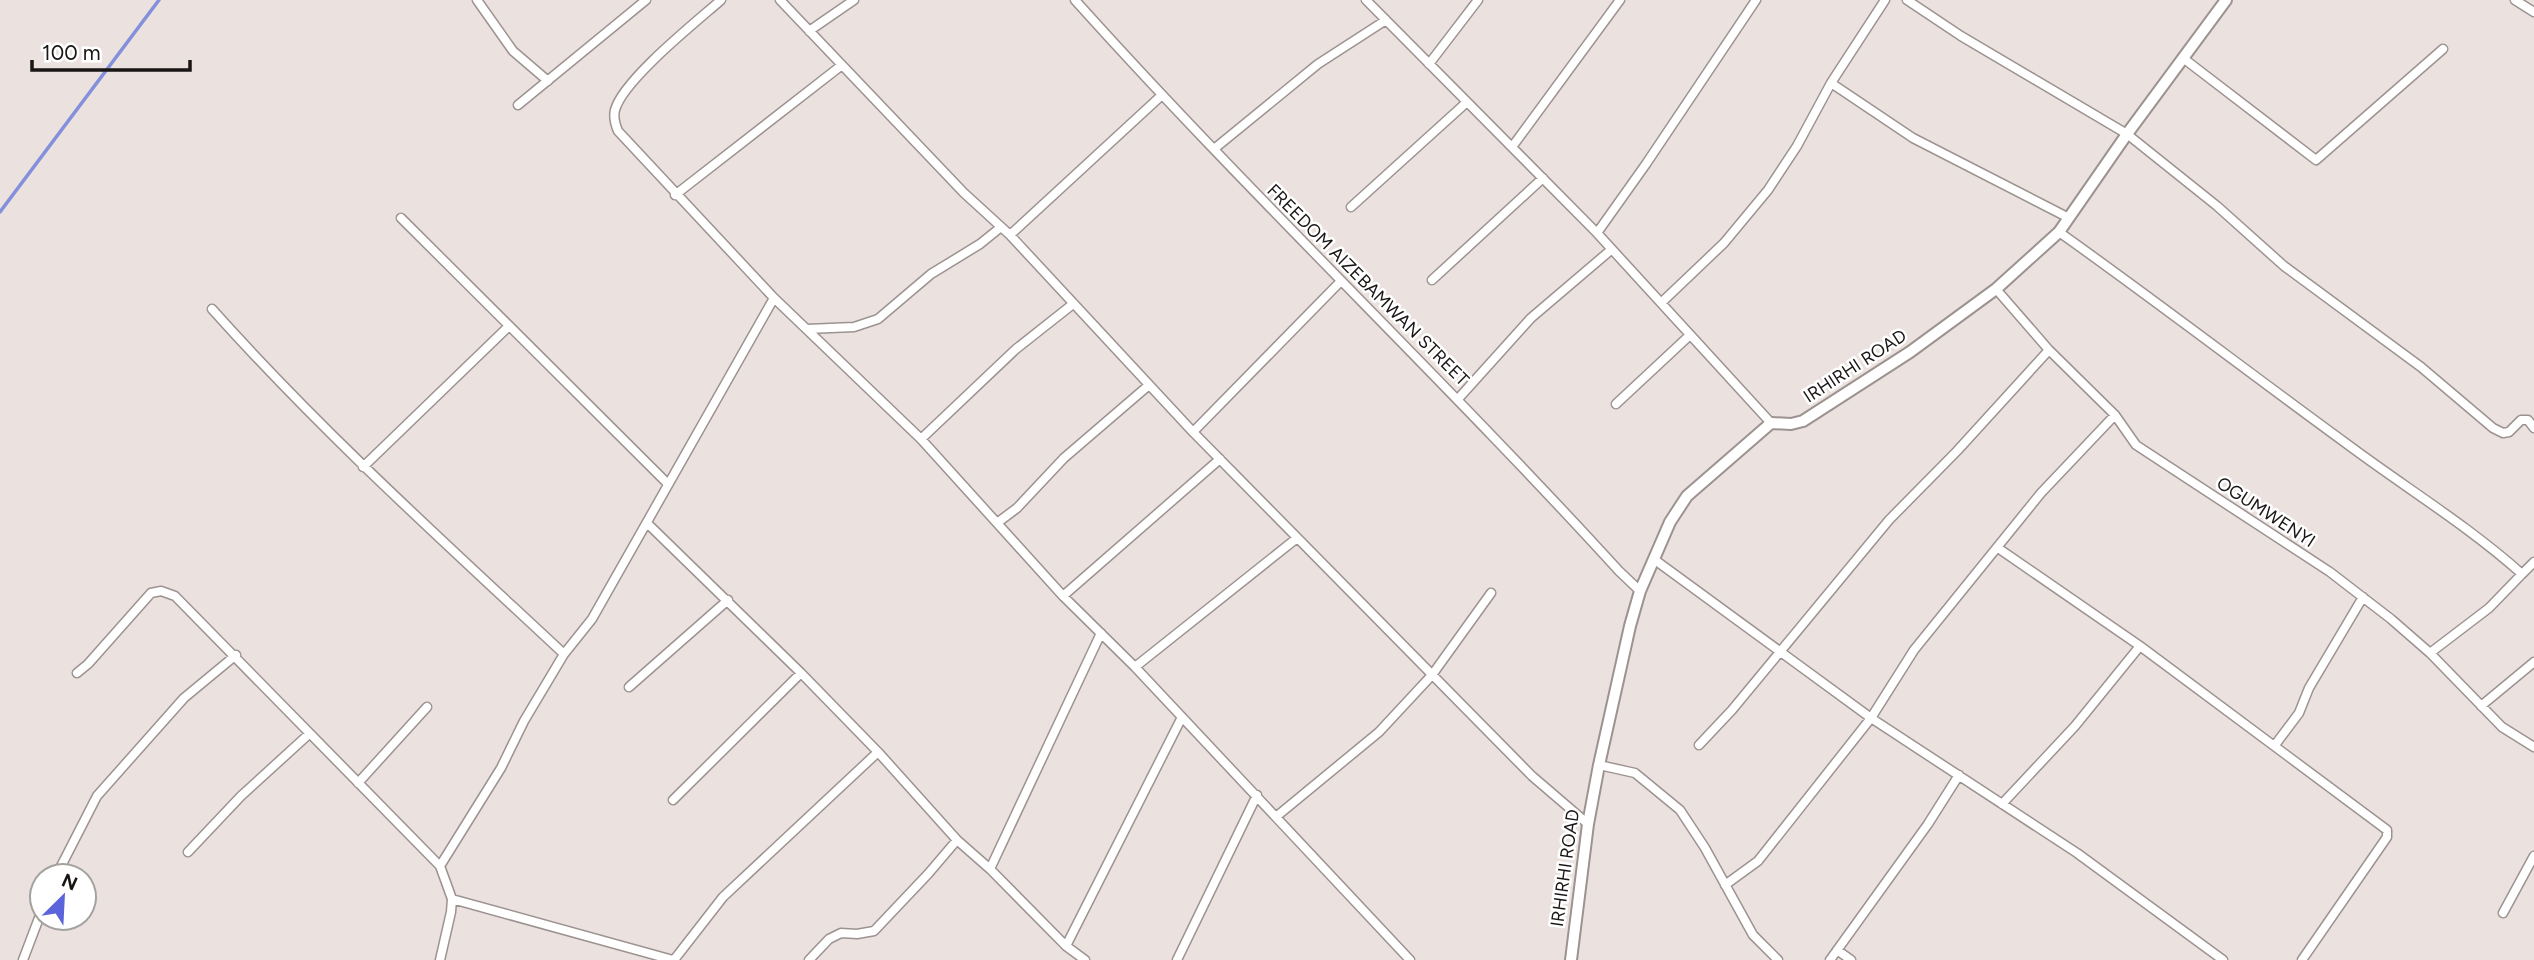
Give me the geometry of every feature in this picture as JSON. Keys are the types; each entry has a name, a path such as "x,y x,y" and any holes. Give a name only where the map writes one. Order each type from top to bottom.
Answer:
{"street":[{"path":"477,0 513,51 548,81"},
{"path":"518,105 646,0"},
{"path":"721,0 637,76 615,109 614,123 618,131 774,298 921,439 1063,596 1135,667 1410,960"},
{"path":"780,0 964,193 1010,235 1193,432 1532,776 1588,824"},
{"path":"809,31 853,0"},
{"name":"FREEDOM AIZEBAMWAN STREET","path":"1075,0 1275,215 1458,398 1640,591"},
{"path":"1366,0 1597,233 1771,423"},
{"path":"1429,64 1478,0"},
{"path":"1512,147 1620,0"},
{"path":"1597,233 1756,0"},
{"path":"1661,303 1724,243 1768,190 1797,146 1831,83 1885,0"},
{"path":"1907,0 1961,36 2127,134 2217,206 2284,266 2421,367 2493,428 2503,433 2509,432 2521,420 2528,420 2534,428"},
{"name":"IRHIRHI ROAD","path":"1571,960 1588,824 1630,626 1640,591 1670,522 1687,496 1771,423 1791,425 1803,421 1910,352 1996,289 2059,232 2127,134 2227,0"},
{"path":"2515,0 2534,12"},
{"path":"1214,149 1318,64 1386,20"},
{"path":"2183,58 2316,160 2443,49"},
{"path":"675,195 842,65"},
{"path":"1831,83 1913,138 2069,218"},
{"path":"1010,235 1162,95"},
{"path":"1351,207 1467,102"},
{"path":"1432,280 1543,178"},
{"path":"401,218 668,484"},
{"path":"807,329 854,327 878,318 931,274 980,244 1001,227"},
{"path":"2059,232 2368,460 2465,526 2522,574"},
{"path":"1458,398 1531,318 1612,249"},
{"path":"1193,432 1340,281"},
{"name":"OGUMWENYI","path":"1996,289 2049,350 2115,415 2136,445 2330,572 2363,597 2430,653 2502,727 2534,747"},
{"path":"440,866 501,768 524,721 564,654 592,619 648,524 774,298"},
{"path":"921,439 1016,349 1073,304"},
{"path":"212,309 363,467 564,654"},
{"path":"363,467 508,327"},
{"path":"1616,404 1690,335"},
{"path":"1699,745 1732,710 1889,520 1957,451 2049,350"},
{"path":"997,523 1017,508 1064,458 1149,385"},
{"path":"1725,885 1758,861 1871,718 1914,650 2041,493 2115,415"},
{"path":"1063,596 1220,459"},
{"path":"648,524 801,673 878,752 957,840 990,869 1066,946 1085,960"},
{"path":"1135,667 1297,538"},
{"path":"1998,548 2140,646 2387,830 2387,837 2302,960"},
{"path":"1655,560 1871,718 2077,853 2223,960"},
{"path":"2430,653 2489,608 2534,562"},
{"path":"77,673 150,593 161,591 175,596 236,655 309,734 440,866 452,899 452,912 440,960"},
{"path":"1277,816 1380,732 1433,675 1491,593"},
{"path":"2275,745 2299,713 2309,688 2363,597"},
{"path":"629,687 728,600"},
{"path":"990,869 1101,633"},
{"path":"2001,804 2075,726 2140,646"},
{"path":"63,862 97,796 184,698 236,655"},
{"path":"2481,706 2534,662"},
{"path":"673,800 801,673"},
{"path":"358,783 426,706"},
{"path":"1066,946 1182,717"},
{"path":"188,852 241,796 309,734"},
{"path":"452,899 673,960 723,897 878,752"},
{"path":"1599,765 1635,773 1680,810 1705,848 1753,935 1778,960"},
{"path":"1830,960 1928,824 1959,775"},
{"path":"1177,960 1257,795"},
{"path":"809,960 830,939 841,933 874,931 957,840"},
{"path":"2503,913 2534,856"},
{"path":"23,960 34,932"},
{"path":"1837,950 1851,960"}],"waterway":[{"path":"0,212 159,0"}]}
